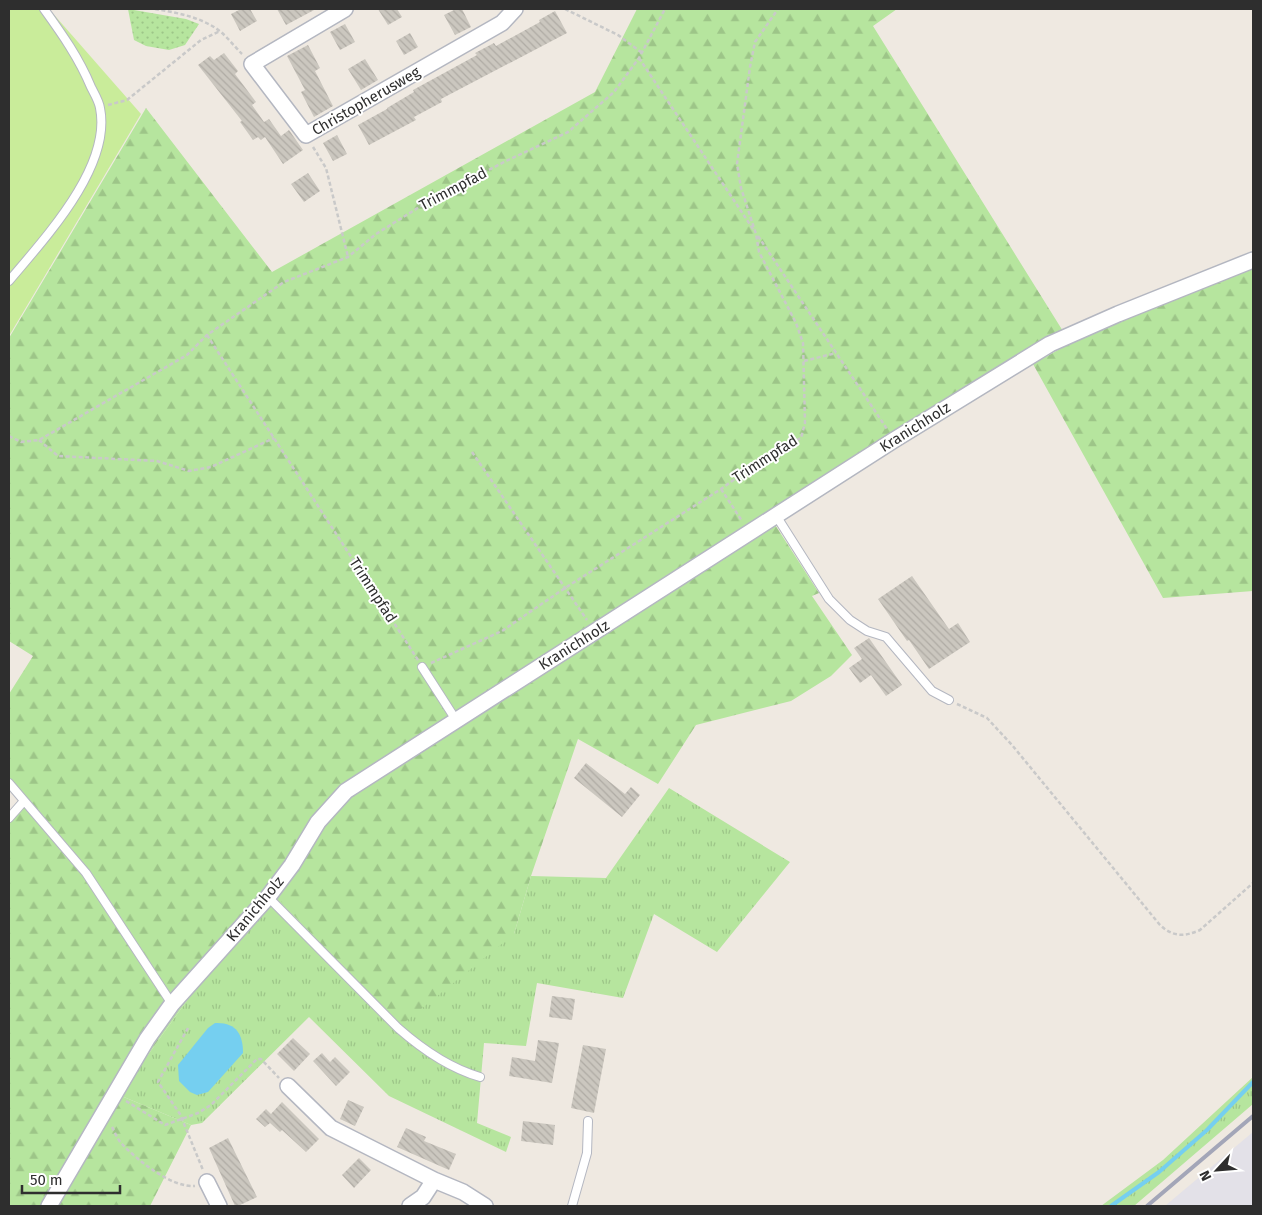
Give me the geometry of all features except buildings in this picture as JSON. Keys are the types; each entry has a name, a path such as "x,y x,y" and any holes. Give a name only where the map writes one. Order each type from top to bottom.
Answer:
{"street":[{"path":"252,64 345,9"},
{"name":"Christopherusweg","path":"252,64 306,135 502,24 516,9"},
{"name":"Kranichholz","path":"49,1206 147,1039 172,1004 268,897 292,864 318,822 346,791 894,440 1050,344 1118,314 1253,260"},
{"path":"288,1086 331,1128 434,1180 463,1192 485,1206"},
{"path":"410,1206 424,1197 434,1180"},
{"path":"208,1182 219,1206"}],"lane":[{"path":"9,281 69,206 90,168 101,138 100,107 82,65 44,9"},
{"path":"777,516 829,599 839,611 867,631 886,637 932,691 949,700"},
{"path":"422,667 456,720"},
{"path":"9,784 86,873 172,1004"},
{"path":"9,818 24,801"},
{"path":"268,897 398,1028 418,1045 456,1068 480,1077"},
{"path":"572,1206 587,1153 588,1121"}],"path":[{"path":"155,9 188,15 206,23 220,31 252,64"},
{"path":"565,9 618,35 641,52"},
{"name":"Trimmpfad","path":"39,440 187,355 207,335 284,282 348,257 376,234 429,201 504,162 568,132 614,92 639,58 665,9"},
{"name":"Trimmpfad","path":"207,335 422,667 502,631 565,588 721,489 768,455 801,438 805,423 803,343 796,323 759,252 756,234 741,188 737,164 755,42 778,9"},
{"path":"100,107 126,100 201,40 220,31"},
{"path":"639,58 894,440"},
{"path":"306,135 326,168 348,257"},
{"path":"804,361 836,353"},
{"path":"9,436 21,442 39,440 58,456 157,461 189,471 211,468 274,438"},
{"path":"472,452 595,632"},
{"path":"721,489 750,534"},
{"path":"949,700 987,718 1032,769 1160,925 1172,934 1180,936 1200,930 1253,883"},
{"path":"103,1113 108,1118 120,1142 138,1159 174,1183 193,1187 208,1182 182,1118 158,1082 188,1028"},
{"path":"114,1094 165,1125 198,1113 211,1105 257,1058 261,1059 288,1086"}],"shaded area":[{"path":"1253,1132 1253,1206 1165,1206"}],"green space":[{"path":"9,9 49,9 141,114 9,336"},
{"path":"128,9 186,19 199,24 185,45 169,50 146,46 134,40"},
{"path":"637,9 897,9 873,26 1066,336 770,517 819,593 812,596 852,655 831,676 791,701 696,725 658,784 578,739 531,876 514,934 400,1026 268,888 119,1095 191,1125 150,1206 9,1206 9,820 26,802 9,782 9,694 33,656 9,641 9,338 146,108 272,272 595,92"},
{"path":"1253,263 1253,591 1163,598 1033,364 1119,316"},
{"path":"669,788 790,862 717,952 654,914 623,998 537,983 526,1046 484,1043 477,1123 511,1137 506,1152 389,1096 309,1017 202,1123 191,1125 119,1095 268,888 514,934 531,876 606,878"},
{"path":"1253,1077 1253,1104 1134,1206 1101,1206 1163,1160"}],"water":[{"path":"215,1023 222,1023 237,1030 242,1040 243,1053 208,1092 197,1095 190,1092 179,1081 178,1065 208,1028"}],"waterway":[{"path":"1111,1206 1159,1172 1207,1130 1253,1082"}],"railway":[{"path":"1147,1206 1253,1116"}]}
